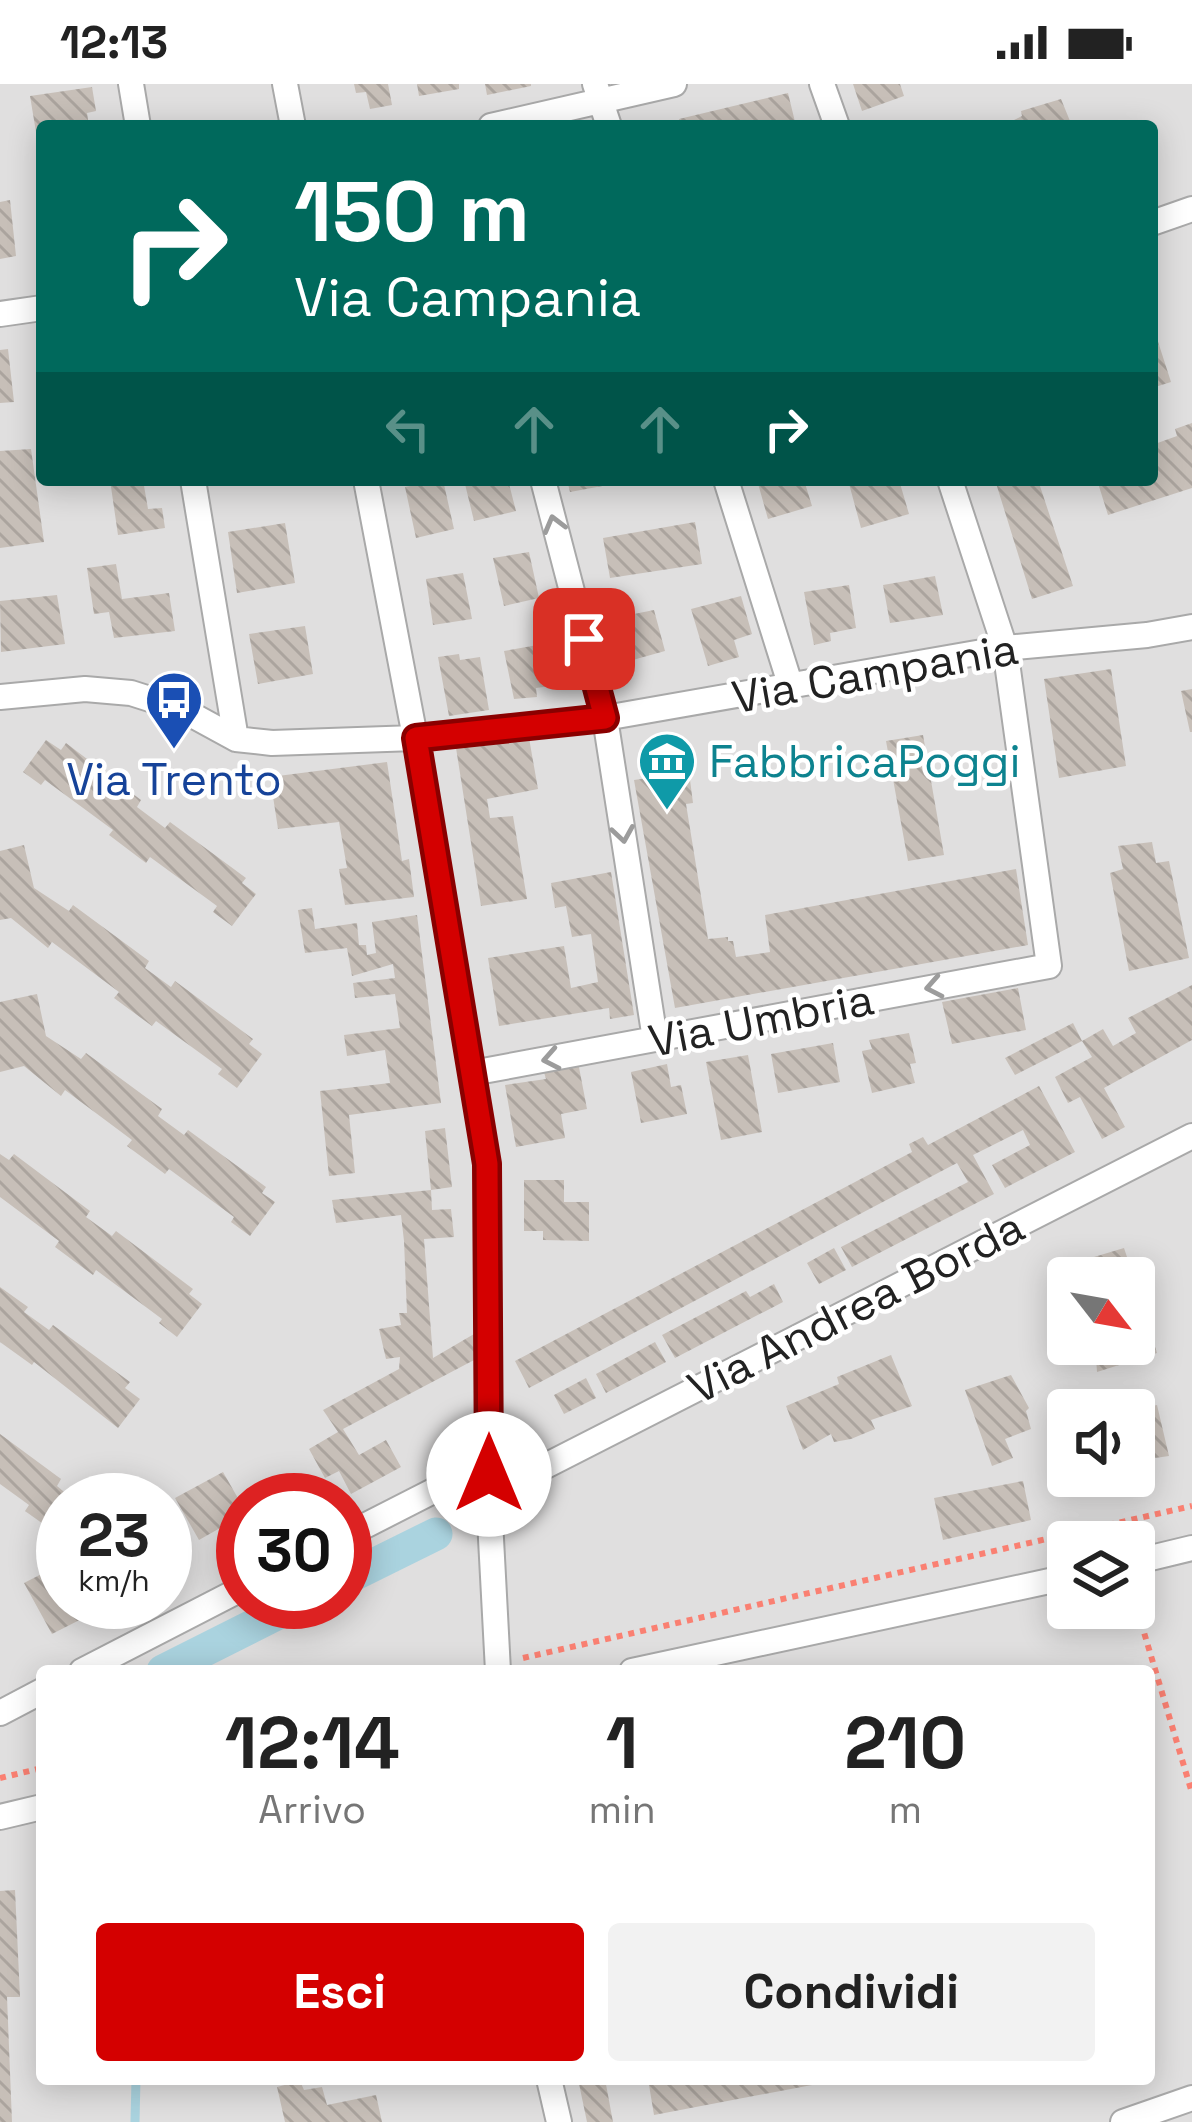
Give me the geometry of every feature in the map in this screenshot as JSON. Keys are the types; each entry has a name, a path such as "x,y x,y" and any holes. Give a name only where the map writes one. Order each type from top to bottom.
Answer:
{"street":[{"path":"131,84 136,120"},
{"path":"284,84 292,120"},
{"path":"521,120 674,84"},
{"path":"822,84 835,120"},
{"path":"1158,221 1192,209"},
{"path":"0,314 36,309"},
{"path":"194,486 236,739"},
{"path":"367,486 416,738 487,1164 489,1446 498,1665"},
{"path":"545,486 605,718 655,1039"},
{"path":"728,486 790,687"},
{"path":"952,486 1005,648"},
{"name":"Via Campania","path":"416,738 605,718 1005,648 1192,627"},
{"name":"Via Umbria","path":"472,1073 1049,966 1005,648"},
{"path":"0,697 85,689 131,693 181,709 236,739 272,743 416,738"},
{"name":"Via Andrea Borda","path":"520,1479 1192,1136"},
{"path":"372,1522 442,1486 489,1446"},
{"path":"1155,1557 1192,1549"},
{"path":"660,1665 1047,1582"},
{"path":"94,1665 216,1602"},
{"path":"0,1713 36,1694"},
{"path":"0,1817 36,1808"},
{"path":"550,2085 559,2122"},
{"path":"1123,2122 1192,2098"}],"path":[{"path":"507,1665 1192,1506"},
{"path":"1143,1629 1154,1665"},
{"path":"1155,1670 1192,1793"},
{"path":"0,1778 36,1769"}],"shaded area":[{"path":"0,84 1192,84 1192,2122 0,2122"}],"building":[{"path":"354,84 388,84 392,105 370,109 366,92 356,93"},
{"path":"417,84 459,84 459,89 419,96"},
{"path":"485,84 531,84 531,86 487,95"},
{"path":"853,84 900,84 904,96 862,111"},
{"path":"92,87 96,111 87,113 88,120 36,120 36,132 30,96"},
{"path":"788,93 795,120 679,120"},
{"path":"1061,99 1070,120 1014,120 1022,116 1021,111"},
{"path":"10,200 16,256 0,259 0,202"},
{"path":"1158,342 1171,382 1158,386"},
{"path":"8,349 14,402 0,403 0,350"},
{"path":"1192,423 1192,488 1108,515 1099,486 1158,486 1158,443 1177,436 1175,429"},
{"path":"31,449 44,542 0,548 0,451"},
{"path":"111,486 144,486 148,509 162,508 165,528 118,535"},
{"path":"444,486 454,529 416,538 405,487"},
{"path":"465,486 510,486 516,511 474,521"},
{"path":"568,486 602,486 570,492"},
{"path":"759,486 806,486 812,506 768,519"},
{"path":"850,486 901,486 909,514 861,528"},
{"path":"997,486 1040,486 1073,586 1032,599"},
{"path":"695,522 702,564 610,578 603,538"},
{"path":"285,523 295,583 237,593 228,532"},
{"path":"529,552 539,598 504,606 493,558"},
{"path":"116,564 122,599 169,593 175,631 114,638 109,612 94,614 87,568"},
{"path":"463,573 472,619 433,625 426,579"},
{"path":"935,576 943,615 890,623 883,585"},
{"path":"849,585 856,628 830,633 831,641 814,645 804,592"},
{"path":"57,595 65,644 1,652 0,601"},
{"path":"741,596 752,634 734,640 739,657 708,666 691,609"},
{"path":"654,610 665,651 622,663 609,619"},
{"path":"305,626 313,674 258,684 249,634"},
{"path":"549,643 559,685 536,688 537,697 514,699 504,651"},
{"path":"459,654 460,660 480,657 489,710 449,716 438,657"},
{"path":"1111,669 1126,766 1059,778 1044,679"},
{"path":"1192,689 1192,732 1190,732 1181,691"},
{"path":"923,735 944,855 908,861 886,741"},
{"path":"529,738 538,789 487,799 490,818 513,816 527,899 481,906 456,748"},
{"path":"46,740 61,750 66,743 141,800 137,807 165,828 170,822 246,878 242,883 256,894 232,926 213,912 217,906 150,857 146,863 109,835 113,830 45,780 41,785 23,772"},
{"path":"387,762 402,861 409,859 414,897 345,905 339,869 347,868 339,822 278,829 270,777"},
{"path":"689,772 693,803 686,804 708,939 728,937 736,957 770,952 765,915 1016,869 1028,945 675,1008 634,780"},
{"path":"1152,842 1156,863 1169,861 1189,958 1129,971 1110,873 1123,869 1118,846"},
{"path":"24,845 34,888 69,911 73,905 149,961 145,968 171,987 175,981 253,1039 249,1044 262,1054 237,1088 218,1074 222,1069 156,1021 152,1026 114,998 119,992 52,942 48,948 11,918 0,920 0,851"},
{"path":"611,872 634,1015 610,1019 609,1008 499,1026 488,958 564,946 571,988 598,982 591,934 572,937 566,906 555,908 551,883"},
{"path":"312,908 315,929 357,923 359,945 366,945 367,955 376,953 372,922 417,915 441,1103 349,1115 355,1173 329,1176 320,1091 390,1083 385,1050 347,1056 344,1035 400,1028 395,994 355,998 353,983 395,978 393,964 352,976 347,948 305,953 298,910"},
{"path":"1192,985 1192,1040 1104,1088 1125,1127 1102,1139 1080,1097 1068,1103 1055,1077 1092,1057 1082,1041 1103,1029 1113,1046 1136,1033 1128,1018"},
{"path":"1018,988 1026,1030 952,1044 942,1002"},
{"path":"37,994 46,1036 81,1059 86,1053 162,1109 158,1116 184,1135 188,1130 266,1187 262,1193 275,1202 250,1236 231,1222 234,1217 169,1169 165,1174 127,1146 132,1140 65,1090 61,1096 24,1066 0,1072 0,1002"},
{"path":"1073,1023 1082,1041 1015,1075 1005,1058"},
{"path":"909,1033 915,1083 872,1093 862,1051 872,1049 869,1040"},
{"path":"833,1043 840,1082 778,1093 771,1054"},
{"path":"748,1055 762,1132 721,1140 706,1062"},
{"path":"578,1062 587,1109 561,1114 565,1138 516,1147 505,1085 546,1079 543,1069"},
{"path":"667,1064 671,1087 681,1085 687,1114 641,1123 631,1072"},
{"path":"1039,1086 1075,1152 1005,1188 992,1165 1030,1145 1023,1130 973,1155 994,1194 852,1267 841,1247 968,1182 957,1163 529,1388 515,1361 912,1152 909,1144 923,1137 928,1145"},
{"path":"445,1128 452,1187 431,1190 425,1131"},
{"path":"0,1154 9,1160 14,1154 90,1211 86,1217 112,1236 116,1231 193,1289 189,1294 202,1304 177,1337 159,1323 162,1319 96,1270 93,1275 55,1247 59,1241 0,1197"},
{"path":"524,1180 564,1180 564,1202 589,1202 589,1241 543,1240 543,1231 524,1231"},
{"path":"431,1190 432,1210 451,1209 454,1237 424,1239 433,1358 474,1334 476,1359 343,1429 359,1455 386,1440 401,1467 372,1483 372,1473 322,1473 309,1449 338,1432 323,1410 399,1369 400,1357 386,1359 379,1329 401,1325 399,1313 407,1313 401,1215 336,1223 332,1200"},
{"path":"834,1248 846,1270 819,1284 807,1263"},
{"path":"1124,1248 1127,1257 1094,1257"},
{"path":"774,1284 783,1302 675,1358 662,1335 746,1291 750,1297"},
{"path":"0,1287 28,1307 24,1312 49,1330 53,1325 130,1382 125,1388 140,1399 118,1428 34,1362 0,1342"},
{"path":"655,1342 666,1362 606,1393 596,1374"},
{"path":"891,1355 912,1406 871,1420 875,1429 851,1439 834,1442 831,1434 803,1450 786,1406 839,1384 837,1377"},
{"path":"1011,1375 1029,1408 1031,1429 1005,1439 1013,1458 992,1466 965,1390"},
{"path":"586,1378 596,1398 564,1414 554,1395"},
{"path":"1155,1405 1169,1456 1155,1458"},
{"path":"0,1434 53,1473 36,1473 36,1519 25,1511 29,1505 0,1484"},
{"path":"216,1476 216,1530 199,1540 192,1528 192,1489"},
{"path":"1023,1481 1031,1520 943,1540 934,1498"},
{"path":"36,1577 36,1605 24,1583"},
{"path":"15,1890 20,1997 7,1997 12,2122 0,2122 0,1891"},
{"path":"579,2085 606,2085 613,2122 587,2122"},
{"path":"649,2085 812,2085 654,2115"},
{"path":"277,2087 322,2087 327,2105 376,2095 382,2122 285,2122"}],"waterway":[{"path":"372,1566 436,1534"},
{"path":"175,1665 246,1629"},
{"path":"135,2122 136,2085"}],"place":[{"name":"Via Trento","path":"174,751"},
{"name":"FabbricaPoggi","path":"667,812"}],"route":[{"path":"489,1474 487,1164 416,738 605,718 584,639"}]}
